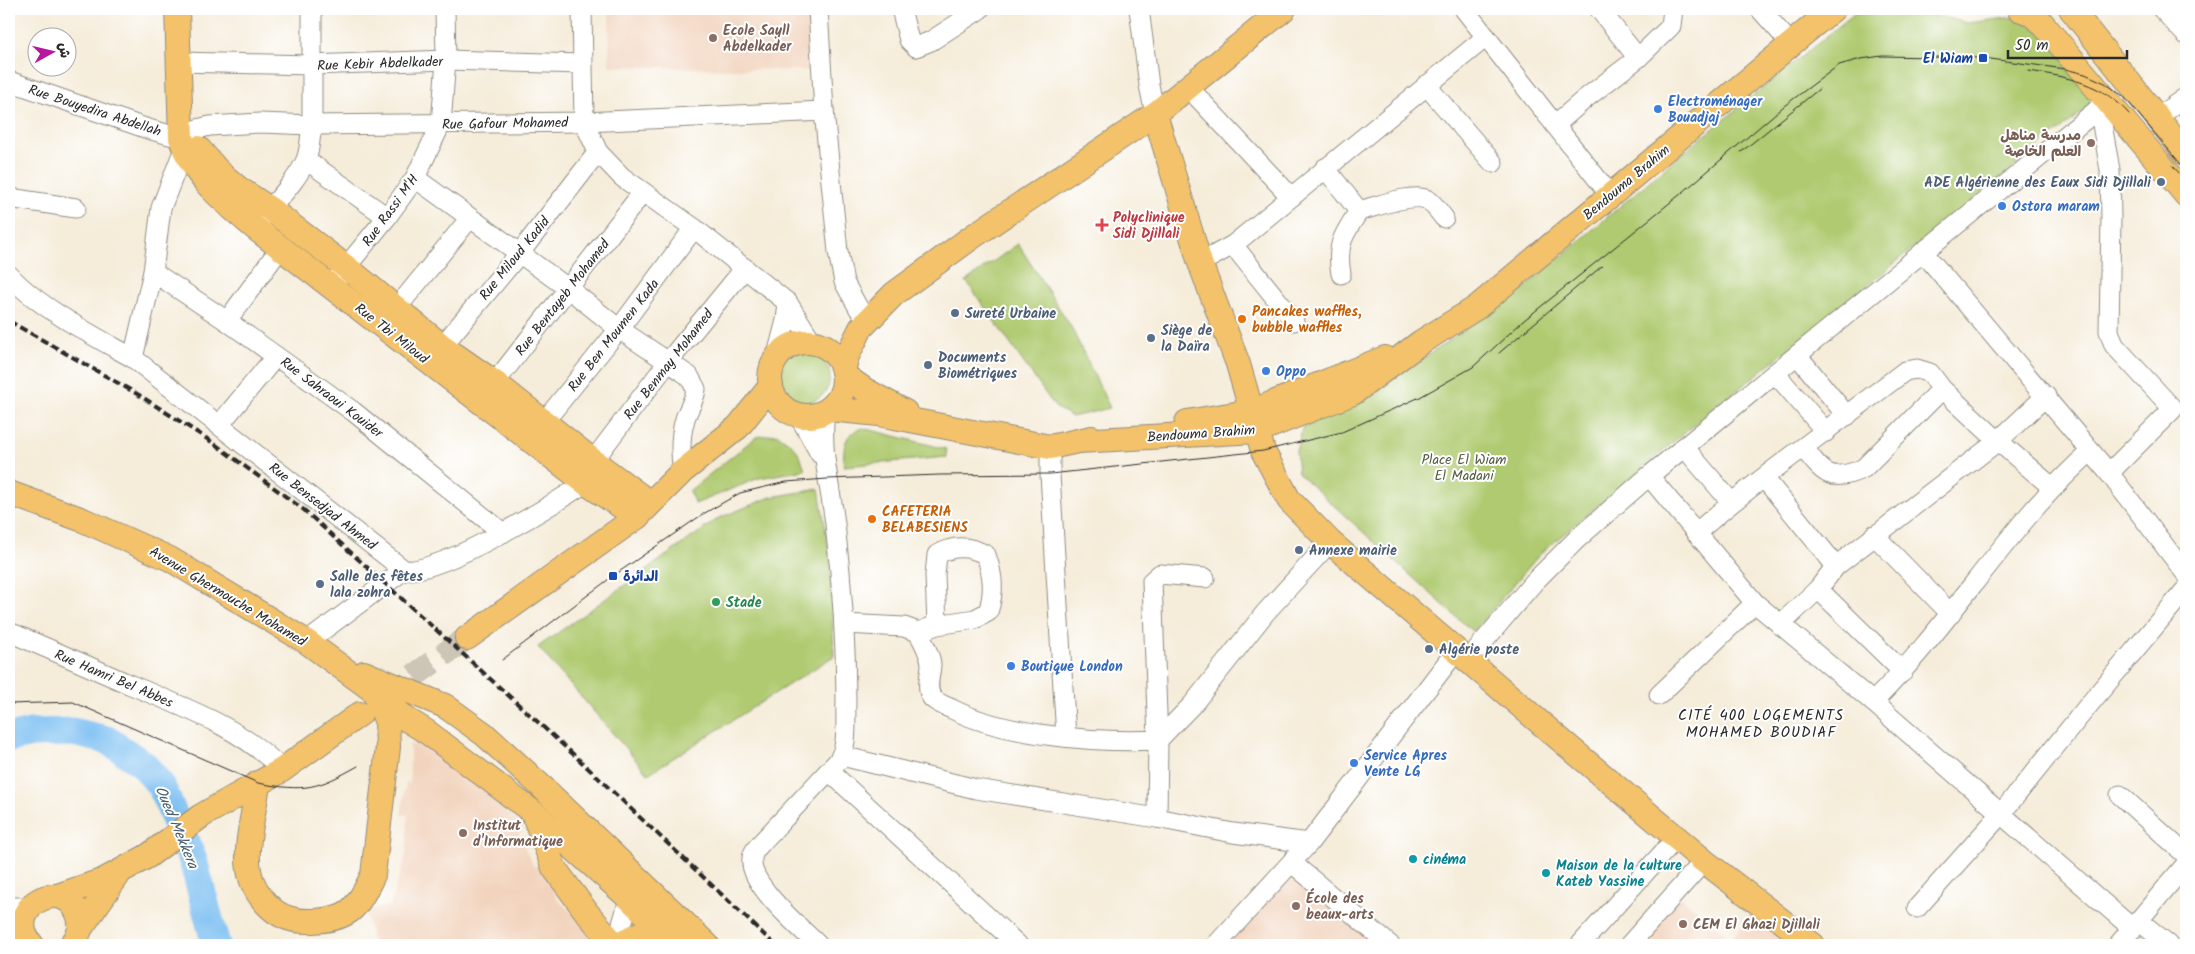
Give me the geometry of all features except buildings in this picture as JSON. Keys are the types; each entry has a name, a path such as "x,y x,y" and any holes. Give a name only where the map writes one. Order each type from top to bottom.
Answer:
{"main road":[{"path":"177,9 178,62 184,136 218,172 270,210 338,276 396,309 436,354 495,383 537,431"},
{"path":"728,436 758,421 794,413 809,416 827,410 842,392 844,373 853,342 865,323 894,294 972,237 1155,114 1284,9"},
{"path":"2018,9 2030,13 2042,23 2103,104 2186,195"},
{"path":"2071,9 2186,154"},
{"name":"Bendouma Brahim","path":"827,410 879,414 1050,447 1078,441 1255,421 1354,393 1421,342 1476,308 1829,10"},
{"path":"1155,114 1200,263 1255,421 1263,451 1289,500 1330,542 1704,861 1813,945"},
{"name":"Rue Tbi Miloud","path":"184,136 207,184 255,228 282,247 338,276 436,354 480,401 537,431 594,471 644,510"},
{"path":"794,413 778,400 771,386 772,367 776,359 784,350 794,344 820,345 865,323"},
{"path":"820,345 840,362 844,373"},
{"name":"Bendouma Brahim","path":"844,373 865,390 929,424"},
{"path":"466,638 644,510 683,471 728,436 747,418 771,386"},
{"name":"Avenue Ghermouche Mohamed","path":"9,493 83,520 170,559 307,642 332,660"},
{"path":"332,660 374,691 406,719 427,732 707,945"},
{"path":"332,660 439,704 457,714 522,768 562,807 632,887 660,927 678,945"},
{"path":"258,783 248,847 252,880 262,899 270,908 285,918 311,921 341,916 358,902 373,875 388,747 387,722 374,691"},
{"path":"9,945 20,910 41,898 56,896 89,886 120,872 148,856 200,816 282,770 360,714"},
{"path":"388,747 406,719 421,715 444,722 544,799 562,807"},
{"path":"226,800 240,812 250,829"},
{"path":"534,813 554,868 588,914 616,945 660,927"},
{"path":"76,939 98,900 120,872"},
{"path":"56,896 72,904 77,911 76,939"},
{"path":"20,910 23,930 32,945"}],"street":[{"path":"255,228 290,184 306,160 312,125 312,9"},
{"name":"Rue Rassi M'H","path":"338,276 387,217 415,178 441,124 446,60 445,9"},
{"path":"582,9 584,122 598,152 622,176 694,228 788,304 820,345"},
{"path":"818,9 824,111 838,252 844,282 865,323"},
{"path":"902,9 909,40 916,47 931,41 980,9"},
{"path":"1139,9 1149,85 1155,114"},
{"path":"1464,9 1610,195"},
{"path":"1599,9 1638,58"},
{"path":"1555,125 1586,98 1638,58 1671,26 1673,9"},
{"path":"1760,9 1790,43"},
{"path":"2162,9 2186,35"},
{"path":"1200,263 1233,245 1486,37"},
{"name":"Rue Kebir Abdelkader","path":"178,62 311,65 446,60 582,64"},
{"name":"Rue Bouyedira Abdellah","path":"9,81 148,129 184,136"},
{"path":"1426,85 1493,163"},
{"path":"1188,88 1291,197"},
{"path":"2156,118 2186,97"},
{"path":"1216,945 1309,843 1462,655 1577,539 1684,447 2103,104"},
{"path":"2103,104 2110,170 2109,330 2114,345 2180,403 2109,473"},
{"name":"Rue Gafour Mohamed","path":"184,136 197,129 210,126 260,123 312,125 584,122 824,111"},
{"path":"133,358 153,272 161,208 184,136"},
{"name":"Rue Miloud Kadid","path":"436,354 519,254 598,152"},
{"path":"306,160 387,217"},
{"path":"1325,168 1359,211"},
{"path":"415,178 569,289 619,329 689,376 696,389 685,418 682,433 681,457 683,471"},
{"name":"Rue Bentayeb Mohamed","path":"480,401 643,192"},
{"path":"1340,274 1337,256 1340,244 1359,211 1399,200 1422,197 1430,201 1444,218"},
{"path":"9,198 76,208"},
{"path":"396,309 470,218"},
{"name":"Rue Ben Moumen Kada","path":"537,431 619,329 694,228"},
{"path":"1233,245 1294,321"},
{"path":"227,321 282,247"},
{"path":"1923,252 2109,473 2186,574"},
{"name":"Rue Benmay Mohamed","path":"594,471 668,362 745,268"},
{"name":"Rue Sahraoui Kouider","path":"153,272 227,321 354,412 503,533"},
{"name":"Rue Bensedjad Ahmed","path":"9,274 20,287 37,299 93,336 133,358 220,424 404,570"},
{"path":"776,359 788,304"},
{"path":"1797,355 1847,416"},
{"path":"220,424 276,356"},
{"path":"1696,533 1731,502 1905,371 1917,369 1930,373 1942,388 1998,441 2053,488"},
{"path":"1775,373 1826,432"},
{"path":"1804,448 1822,471 1838,476 1853,473 1864,468 1942,388"},
{"path":"1780,626 1818,589 1836,566 1998,441 2046,396"},
{"path":"818,945 779,906 757,880 751,860 762,842 842,756 845,739 846,668 844,624 835,523 824,464 822,432 827,410"},
{"path":"794,413 817,447 824,464"},
{"path":"1050,447 1066,737"},
{"path":"1684,447 1731,502"},
{"path":"1873,702 1903,672 1951,614 2009,538 2053,488 2090,452"},
{"path":"307,642 404,570 416,570 430,565 503,533 566,497 594,471"},
{"path":"1649,476 1755,603 1780,626 1873,702 2000,815 2136,925 2168,945"},
{"path":"1764,478 1836,566"},
{"path":"1874,535 1951,614"},
{"path":"918,632 931,663 928,684 931,696 936,701 969,718 1066,737 1124,742 1158,740 1193,704 1265,613 1330,542"},
{"path":"1157,818 1158,740 1152,581 1160,574 1205,578"},
{"path":"1818,589 1903,672"},
{"path":"1917,908 2000,815 2186,589"},
{"path":"1659,695 1755,603"},
{"path":"844,624 904,627 918,632 937,625"},
{"name":"Rue Hamri Bel Abbes","path":"9,632 218,724 252,744 270,757 282,770"},
{"path":"842,756 976,789 1157,818 1233,833 1309,843"},
{"path":"828,771 1018,945"},
{"path":"2120,795 2186,855"},
{"path":"1580,945 1677,837"},
{"path":"1629,945 1704,861"},
{"path":"1292,863 1390,945"},
{"path":"2118,945 2186,864"},
{"path":"616,945 632,887"}],"shaded area":[{"name":"Ecole Sayll Abdelkader","path":"609,9 816,9 820,71 609,66"},
{"name":"Institut d'Informatique","path":"422,732 518,808 524,826 516,840 524,845 533,865 545,871 558,900 600,939 599,945 372,945 365,910 390,906 406,855 408,815 401,815 406,782 410,784 410,743 414,746"},
{"name":"École des beaux-arts","path":"1291,867 1380,945 1223,945"},
{"name":"CEM El Ghazi Djillali","path":"1678,895 1731,939 1758,909 1800,945 1634,945"}],"green space":[{"name":"Place El Wiam El Madani","path":"1860,9 1909,9 1968,23 2015,17 2036,11 2106,93 1683,434 1540,554 1473,632 1298,473 1296,451 1303,426 1418,362 1521,291 1667,166"},
{"path":"1018,244 1070,325 1110,408 1072,417 1055,407 966,281"},
{"path":"799,351 809,351 823,358 830,372 830,382 823,396 809,403 799,403 789,399 782,392 778,382 778,372 782,362 789,355"},
{"path":"863,428 946,449 947,457 844,466 844,448 848,438 856,430"},
{"path":"776,434 795,448 805,470 759,478 695,504 689,491 756,437"},
{"name":"Stade","path":"819,489 830,558 834,656 648,774 538,647 719,518 771,497"}],"waterway":[{"name":"Oued Mekkera","path":"9,738 31,733 73,732 107,740 143,764 161,786 193,860 216,945"}],"tunnel":[{"path":"384,697 467,638"}],"tram line":[{"path":"502,660 613,576 703,514 740,493 786,482 827,479 1050,474 1263,451 1342,432 1420,397 1473,367 1523,321 1682,193 1784,106 1839,65 1882,56 1983,58 2065,69 2085,74 2105,83 2123,96 2186,170"},
{"path":"2029,71 2070,79 2096,88 2119,103 2129,114"},
{"path":"1741,152 1819,89"},
{"path":"2173,166 2186,181"},
{"path":"1499,353 1602,266"},
{"path":"9,704 73,702 258,783 274,786 299,788 321,784 358,766"}],"railway":[{"path":"9,321 139,395 212,442 304,510 573,754 775,945"}],"place":[{"name":"Ecole Sayll Abdelkader","path":"713,38"},
{"name":"El Wiam","path":"1983,58"},
{"name":"Electroménager Bouadjaj","path":"1658,109"},
{"name":"مدرسة مناهل العلم الخاصة","path":"2091,143"},
{"name":"ADE Algérienne des Eaux Sidi Djillali","path":"2161,182"},
{"name":"Ostora maram","path":"2002,206"},
{"name":"Polyclinique Sidi Djillali","path":"1102,225"},
{"name":"Sureté Urbaine","path":"955,313"},
{"name":"Pancakes waffles, bubble waffles","path":"1242,319"},
{"name":"Siège de la Daïra","path":"1151,338"},
{"name":"Documents Biométriques","path":"928,365"},
{"name":"Oppo","path":"1266,371"},
{"name":"CAFETERIA BELABESIENS","path":"872,519"},
{"name":"Annexe mairie","path":"1299,550"},
{"name":"الدائرة","path":"613,576"},
{"name":"Salle des fêtes lala zohra","path":"320,584"},
{"name":"Stade","path":"716,602"},
{"name":"Algérie poste","path":"1429,649"},
{"name":"Boutique London","path":"1011,666"},
{"name":"Service Apres Vente LG","path":"1354,763"},
{"name":"Institut d'Informatique","path":"463,833"},
{"name":"cinéma","path":"1413,859"},
{"name":"Maison de la culture Kateb Yassine","path":"1546,873"},
{"name":"École des beaux-arts","path":"1296,906"},
{"name":"CEM El Ghazi Djillali","path":"1683,924"}],"district":[{"name":"CITÉ 400 LOGEMENTS MOHAMED BOUDIAF","path":"1761,724"}]}
